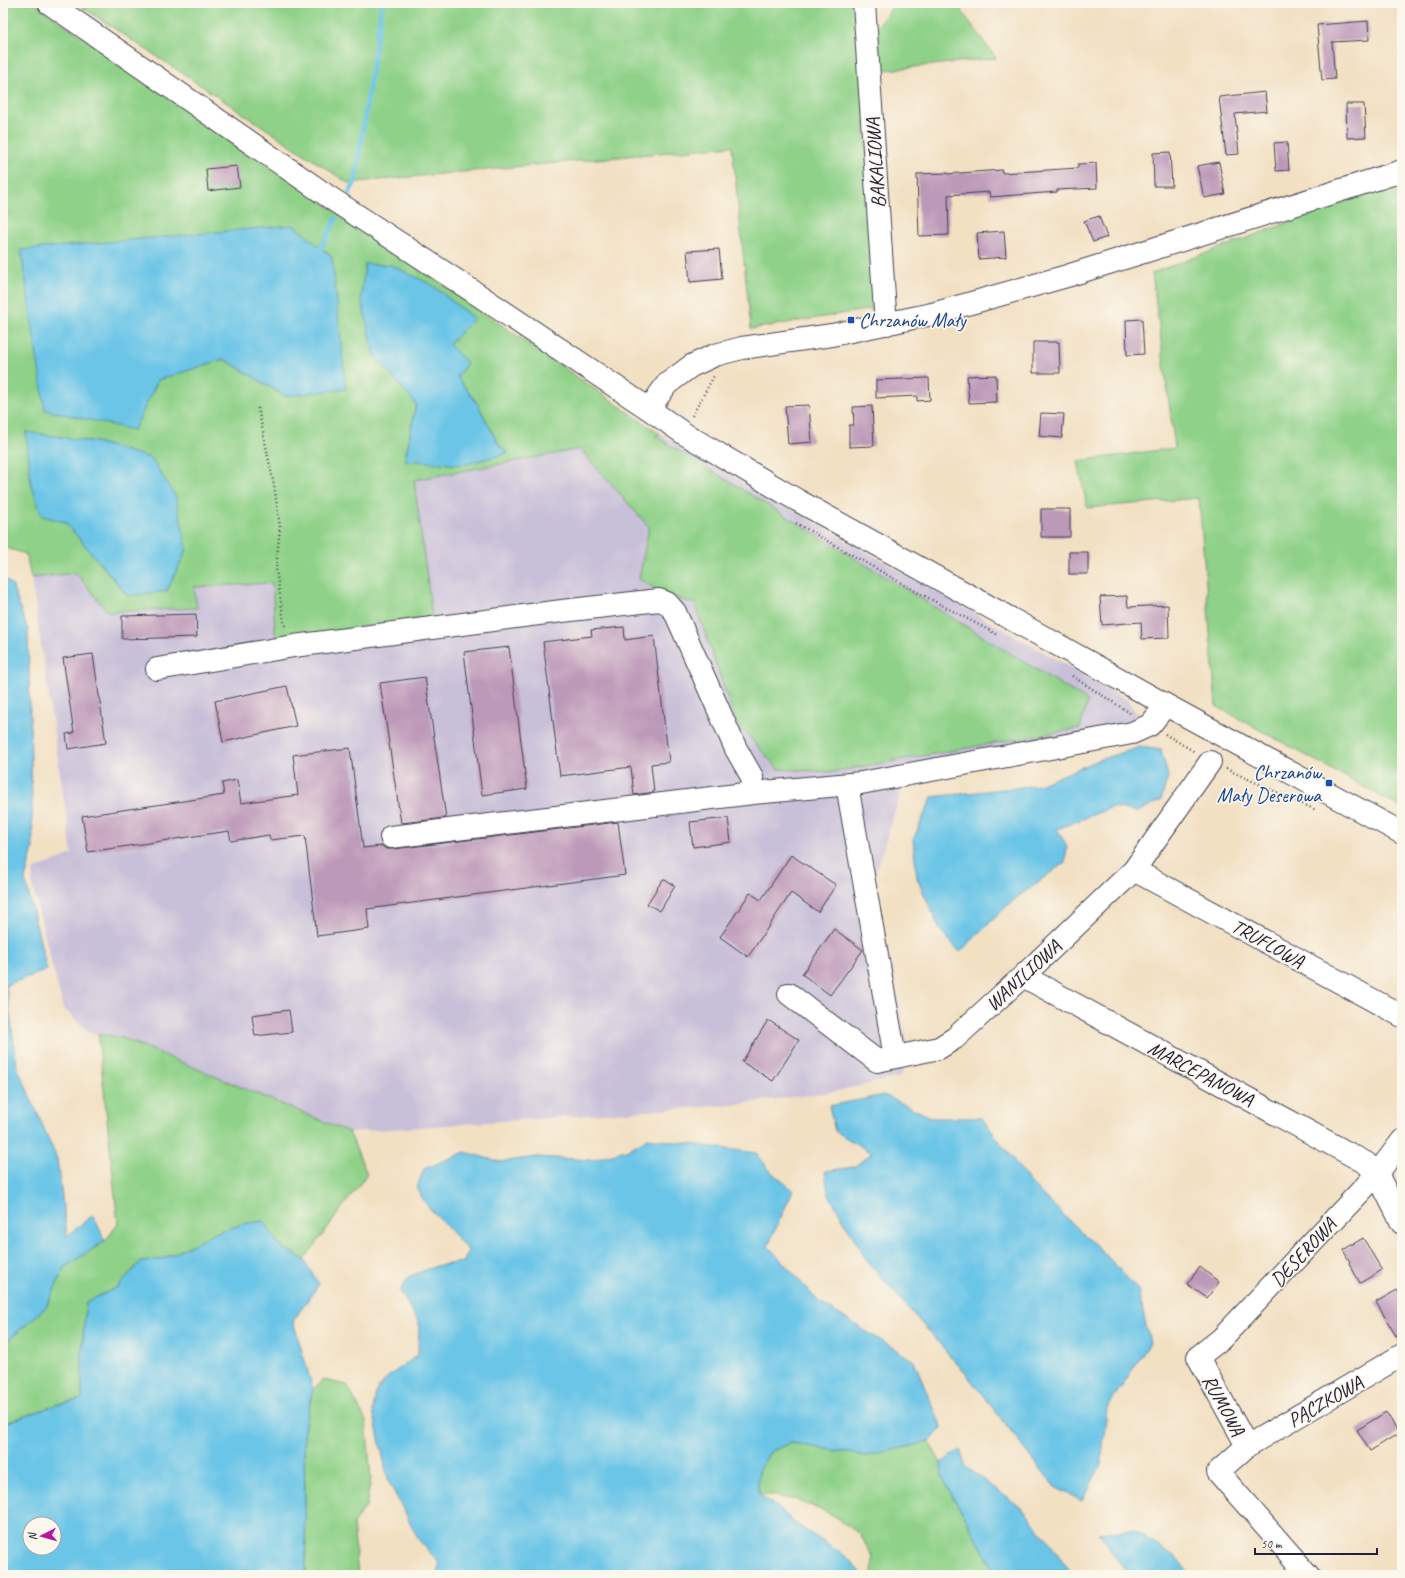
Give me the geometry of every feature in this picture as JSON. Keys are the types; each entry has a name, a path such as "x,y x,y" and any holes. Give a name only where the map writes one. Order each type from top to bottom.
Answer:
{"street":[{"path":"50,3 332,199 683,433 797,500 1166,705 1402,833"},
{"name":"BAKALIOWA","path":"868,8 884,295 887,324"},
{"path":"649,409 667,384 691,366 715,355 742,348 832,335 932,314 1067,276 1402,171"},
{"path":"157,669 294,646 659,600 667,603 675,612 680,622 736,749 752,777 753,793"},
{"path":"391,837 753,793 861,784 1132,733 1150,725 1166,705"},
{"name":"WANILIOWA","path":"789,994 877,1061 939,1048 956,1038 1134,870 1210,762"},
{"path":"847,785 895,1057"},
{"name":"TRUFLOWA","path":"1134,870 1402,1016"},
{"name":"MARCEPANOWA","path":"1023,976 1366,1163 1377,1174"},
{"name":"DESEROWA","path":"1198,1357 1221,1339 1377,1174 1402,1141"},
{"path":"1377,1174 1402,1223"},
{"name":"PĄCZKOWA","path":"1247,1446 1402,1355"},
{"name":"RUMOWA","path":"1198,1357 1247,1446 1218,1472 1308,1575"}],"path":[{"path":"691,417 718,370 715,355"},
{"path":"258,408 274,485 280,527 276,569 284,622 294,646"},
{"path":"790,519 917,592 1001,637"},
{"path":"1070,676 1210,762 1322,813"}],"shaded area":[{"path":"660,434 1127,700 1137,714 1116,738 897,773 901,792 874,878 909,1055 900,1077 833,1092 730,1105 349,1132 123,1038 90,1033 63,1008 32,885 33,870 72,854 31,578 76,573 109,612 197,608 194,587 272,583 277,645 432,616 414,480"}],"green space":[{"path":"3,3 33,3 660,434 655,436 1088,701 1080,728 832,772 778,769 736,722 695,604 664,594 639,579 649,527 580,449 414,480 432,616 276,645 272,583 194,587 197,608 108,612 76,573 31,578 26,554 3,547","holes":["293,225 332,257 285,396 224,359 157,380","432,285 474,319 449,344 457,377 477,403 499,445 508,453 405,459 416,404","26,432 96,442 151,458 128,596 65,522"]},
{"path":"76,3 857,3 877,308 751,329 732,146 348,183"},
{"path":"896,3 956,3 996,58 877,71 875,29"},
{"path":"1402,182 1402,808 1216,706 1199,498 1087,508 1078,461 1175,448 1152,273"},
{"path":"98,1034 123,1038 349,1132 367,1174 304,1260 279,1245 264,1221 220,1231 165,1258 139,1263 118,1287 86,1302 82,1352 83,1399 56,1405 3,1424 3,1345 46,1307 65,1267 105,1241 118,1224"},
{"path":"323,1380 347,1385 366,1421 371,1479 366,1506 353,1524 358,1575 306,1575 304,1429 313,1389"},
{"path":"929,1442 941,1463 942,1477 997,1575 872,1575 873,1558 860,1534 831,1514 797,1500 758,1493 759,1469 771,1451 792,1443 866,1456"}],"water":[{"path":"293,225 332,257 346,389 285,396 224,359 158,380 134,430 45,410 21,250"},
{"path":"365,264 391,265 432,285 474,319 449,344 467,363 457,377 477,403 499,445 508,453 462,465 405,460 416,404 375,356 361,299"},
{"path":"26,432 96,442 151,458 176,497 187,549 167,591 128,596 65,522 42,516 31,484"},
{"path":"3,577 12,585 28,630 33,848 25,879 47,970 6,985 17,1066 57,1159 67,1236 93,1215 105,1241 65,1267 46,1307 3,1345"},
{"path":"1141,747 1161,750 1168,776 1161,800 1137,812 1113,807 1057,829 1067,846 1065,862 1011,902 960,952 940,930 917,878 913,840 932,797 1039,785 1101,759"},
{"path":"884,1095 933,1118 982,1118 1033,1186 1106,1255 1138,1290 1150,1343 1107,1408 1101,1465 1082,1501 1055,1487 966,1374 867,1261 828,1193 825,1171 854,1167 872,1153 835,1131 829,1106"},
{"path":"648,1138 756,1153 772,1173 793,1190 768,1246 819,1302 914,1361 942,1428 929,1442 866,1456 792,1443 771,1451 759,1469 758,1493 802,1528 847,1557 862,1575 438,1575 439,1563 419,1540 388,1480 373,1411 376,1391 389,1376 418,1355 419,1323 400,1291 408,1277 436,1266 464,1262 468,1250 424,1202 417,1187 424,1169 465,1152 500,1162 537,1157 592,1160 629,1149"},
{"path":"264,1221 279,1245 304,1260 319,1284 293,1321 313,1389 304,1429 306,1575 3,1575 3,1424 56,1405 82,1399 82,1352 86,1302 118,1287 139,1263 165,1258 220,1231 247,1223"},
{"path":"960,1450 966,1467 1019,1506 1040,1530 1070,1571 1076,1575 997,1575 942,1477 941,1463"},
{"path":"1134,1530 1177,1558 1190,1575 1128,1575 1099,1533"}],"building":[{"path":"1368,21 1369,40 1332,42 1335,79 1322,80 1317,25"},
{"path":"1265,92 1267,111 1235,114 1239,154 1226,155 1219,97"},
{"path":"1346,104 1364,104 1366,137 1347,138"},
{"path":"1287,142 1289,170 1276,171 1274,143"},
{"path":"1170,152 1172,186 1154,186 1153,153"},
{"path":"1219,162 1225,194 1204,198 1197,166"},
{"path":"1096,163 1097,188 1057,190 1057,192 990,197 989,192 948,195 949,235 919,236 917,174 947,174 1002,170 1002,173 1078,168 1078,164"},
{"path":"237,166 240,187 208,191 206,169"},
{"path":"1099,216 1107,237 1093,242 1084,221"},
{"path":"1004,231 1006,257 979,259 977,233"},
{"path":"719,249 722,279 690,282 687,251"},
{"path":"1142,319 1144,354 1127,355 1126,320"},
{"path":"1033,342 1059,342 1060,373 1033,373"},
{"path":"996,375 997,402 969,403 967,376"},
{"path":"929,378 930,400 917,401 917,396 876,398 876,380"},
{"path":"809,405 812,442 788,444 785,406"},
{"path":"872,406 874,446 849,447 849,425 854,425 853,407"},
{"path":"1041,413 1064,414 1062,438 1039,436"},
{"path":"1041,509 1070,509 1070,537 1041,537"},
{"path":"1069,552 1088,552 1088,574 1069,574"},
{"path":"1127,596 1128,607 1168,605 1169,638 1142,639 1141,622 1102,625 1100,597"},
{"path":"196,614 197,637 122,639 122,616"},
{"path":"624,627 625,640 654,636 669,762 651,764 654,792 634,795 631,767 560,776 543,642 592,636 591,630"},
{"path":"509,647 527,789 482,795 464,652"},
{"path":"93,654 106,743 68,749 66,734 74,733 63,658"},
{"path":"425,677 446,818 401,823 380,683"},
{"path":"287,686 296,726 223,742 215,701"},
{"path":"350,748 363,848 382,846 386,849 393,849 618,822 625,875 367,909 369,929 317,936 305,836 270,840 269,835 231,841 229,831 88,852 82,816 224,795 222,783 237,780 241,803 298,795 293,755"},
{"path":"728,818 731,842 693,847 690,822"},
{"path":"791,855 836,885 818,912 791,893 748,957 720,937 750,893 761,900"},
{"path":"663,879 675,886 660,911 647,904"},
{"path":"834,929 863,950 830,995 802,974"},
{"path":"289,1010 292,1032 255,1036 252,1015"},
{"path":"768,1020 799,1040 773,1081 742,1062"},
{"path":"1363,1238 1382,1270 1360,1283 1343,1250"},
{"path":"1200,1267 1219,1282 1207,1298 1187,1284"},
{"path":"1397,1290 1402,1299 1402,1343 1400,1343 1376,1302"},
{"path":"1386,1412 1399,1433 1370,1451 1357,1430"}],"waterway":[{"path":"349,193 355,182 382,3"},
{"path":"321,248 336,219"}],"place":[{"name":"Chrzanów Mały","path":"851,320"},
{"name":"Chrzanów Mały Deserowa","path":"1329,783"}]}
